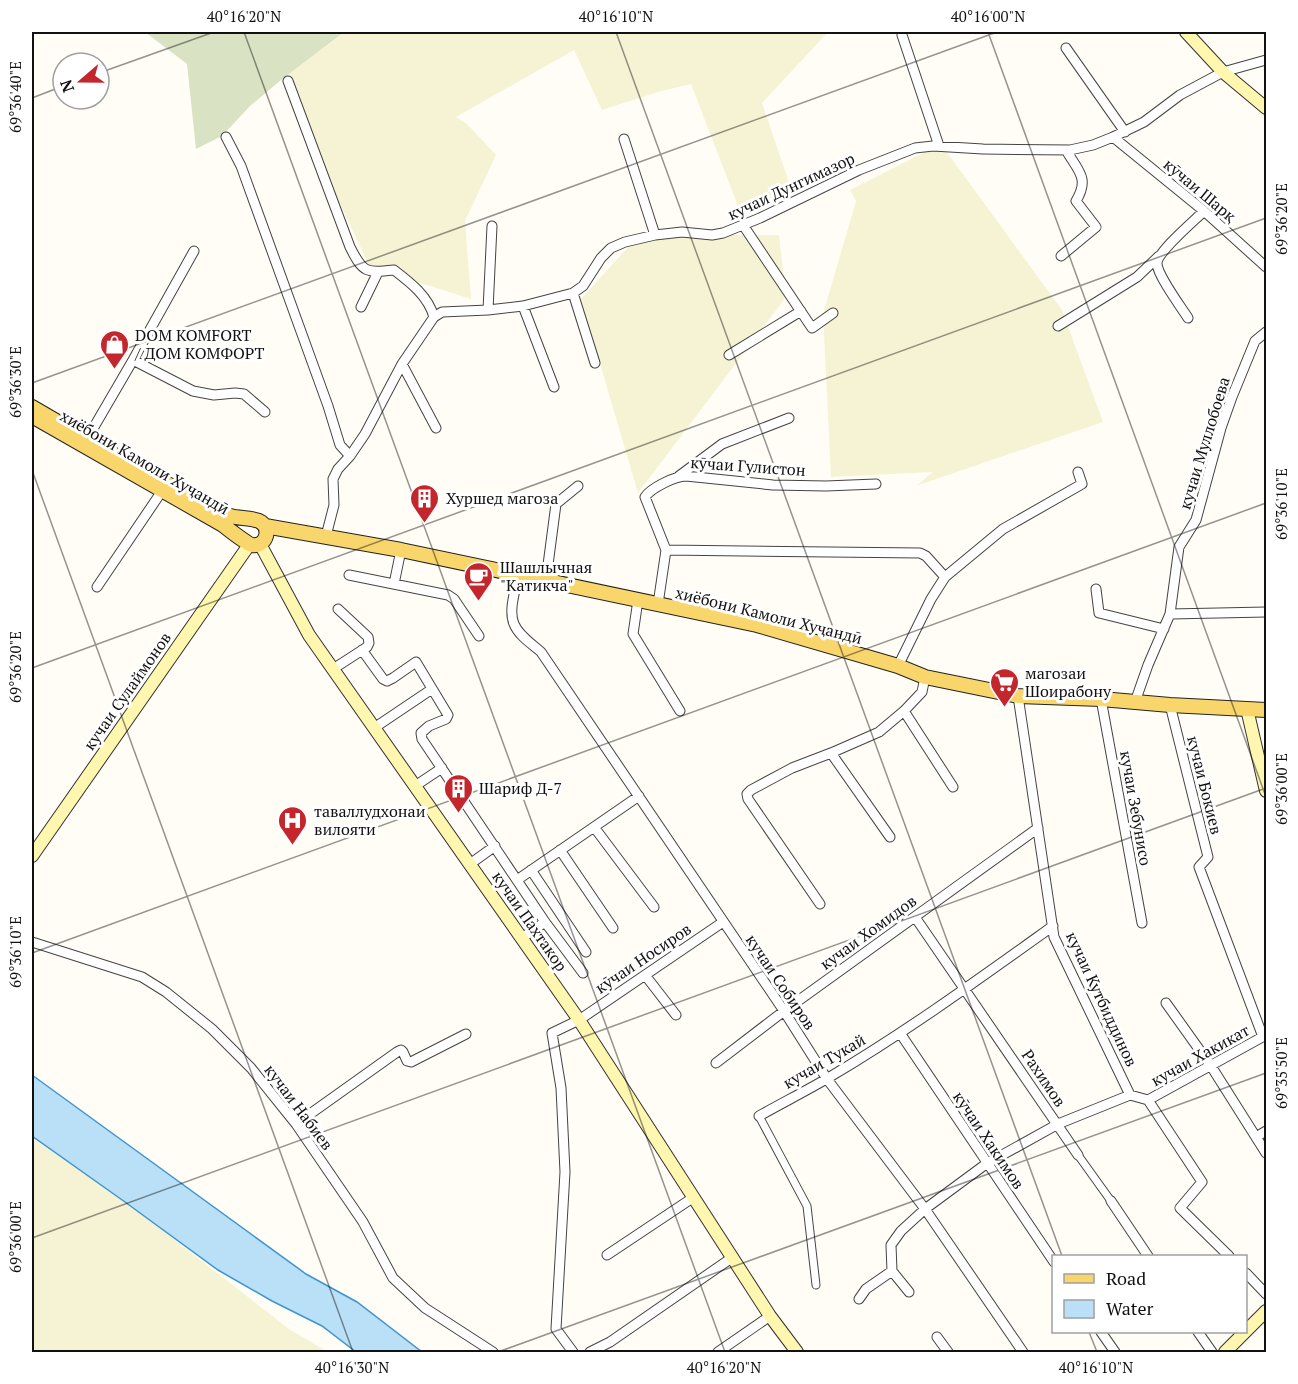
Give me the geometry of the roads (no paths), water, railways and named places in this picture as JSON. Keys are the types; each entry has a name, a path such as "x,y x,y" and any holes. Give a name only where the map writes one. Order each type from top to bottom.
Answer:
{"main road":[{"path":"1186,32 1223,72 1266,108"},
{"path":"32,407 164,487"},
{"name":"хиёбони Камоли Хуҷандӣ","path":"32,416 164,487 228,516 401,549 757,626 898,666 925,677 1018,696 1266,710"},
{"name":"хиёбони Камоли Хуҷандӣ","path":"164,487 253,542"},
{"path":"253,542 266,534 259,523 249,520 241,530 253,542 267,542 288,529"},
{"name":"кучаи Пахтакор","path":"253,542 309,634 579,1020 770,1316 797,1353"},
{"name":"кучаи Сулаймонов","path":"32,856 253,542"},
{"path":"1247,709 1266,791"},
{"path":"1247,1330 1266,1311"},
{"path":"1225,1353 1245,1333"}],"street":[{"path":"902,35 939,146"},
{"path":"1066,48 1125,132"},
{"name":"кучаи Дунгимазор","path":"573,293 583,286 601,258 611,248 625,242 682,232 712,235 723,233 859,170 915,148 939,146 1066,150 1094,146 1144,122 1180,95 1223,72 1266,60"},
{"path":"288,81 358,264 371,272 394,270 416,287 431,306 434,317"},
{"path":"226,137 242,166 340,445 350,456"},
{"name":"кӯчаи Шарқ","path":"1113,138 1204,212 1266,267"},
{"path":"624,139 655,235"},
{"path":"1061,256 1096,227 1076,201 1083,189 1083,178 1066,150"},
{"path":"1188,318 1159,271 1157,261 1161,253 1204,212"},
{"path":"743,225 812,328 833,312"},
{"path":"488,310 492,226"},
{"path":"87,439 194,251"},
{"path":"1058,326 1137,277 1160,256"},
{"path":"361,307 378,272"},
{"path":"326,536 334,505 333,478 365,434 402,364 434,317 442,312 523,306 573,293 596,363"},
{"path":"523,306 554,387"},
{"path":"729,355 801,311"},
{"name":"кучаи Муллобоева","path":"1135,702 1148,664 1170,614 1179,547 1196,520 1221,428 1255,341 1266,332"},
{"path":"134,360 193,391 214,395 244,394 265,412"},
{"path":"402,364 436,429"},
{"path":"679,476 722,444 789,418"},
{"path":"898,666 931,599 945,577 1003,529 1082,484 1078,472"},
{"name":"кӯчаи Гулистон","path":"666,550 645,497 648,492 679,476 774,485 876,484"},
{"path":"546,580 556,504 578,486"},
{"path":"97,587 164,487"},
{"path":"394,584 401,549"},
{"path":"657,604 666,550 920,554 926,556 945,577"},
{"path":"349,575 448,595 454,599 478,636"},
{"name":"кучаи Собиров","path":"518,575 512,610 514,624 523,636 542,652 784,1011 827,1079 925,1209 1023,1353"},
{"path":"1096,589 1100,613 1164,629"},
{"path":"638,600 633,634 680,711"},
{"name":"кучаи Пахтакор","path":"338,609 368,637 369,643 362,651 383,679 387,681 393,678 416,662 448,715 447,719 429,726 421,733 422,739 545,921 583,973"},
{"path":"1170,614 1266,612"},
{"path":"333,669 362,651"},
{"path":"820,904 748,799 747,794 792,768 879,732 922,692 925,677"},
{"path":"374,728 432,689"},
{"name":"кучаи Кутбиддинов","path":"1018,696 1054,937 1130,1095"},
{"name":"кучаи Зебунисо","path":"1101,699 1142,922"},
{"name":"кучаи Бокиев","path":"1170,705 1208,857 1199,867 1265,1036"},
{"path":"904,711 953,788"},
{"path":"831,753 890,837"},
{"path":"415,786 442,768"},
{"path":"517,880 639,796"},
{"path":"594,827 654,907"},
{"name":"кучаи Хомидов","path":"716,1063 784,1011 1038,828"},
{"path":"470,864 495,846"},
{"path":"560,850 612,928"},
{"path":"531,870 586,952"},
{"name":"Рахимов","path":"915,917 1147,1255"},
{"path":"522,938 545,921"},
{"name":"кӯчаи Носиров","path":"573,1353 556,1329 565,1172 561,1088 552,1034 579,1020 723,922"},
{"name":"кучаи Тукай","path":"816,1285 807,1206 759,1116 827,1079 900,1034 1053,926"},
{"name":"кучаи Набиев","path":"32,942 142,977 166,992 212,1029 251,1068 296,1124 363,1222 393,1278 425,1308 493,1353"},
{"path":"645,975 676,1015"},
{"path":"1166,1003 1211,1066 1266,1153"},
{"path":"296,1124 397,1052 401,1050 407,1061 411,1062 466,1034"},
{"name":"кӯчаи Хакимов","path":"900,1034 1052,1261"},
{"name":"кучаи Хакикат","path":"1148,1100 1265,1036"},
{"path":"909,1292 892,1271 891,1245 901,1231 925,1209 986,1164 1058,1124 1130,1095 1148,1100 1202,1182 1180,1208 1227,1255"},
{"path":"1256,1137 1266,1131"},
{"path":"607,1255 694,1197"},
{"path":"590,1353 610,1342 733,1257"},
{"path":"859,1299 866,1288 892,1271"},
{"path":"1247,1275 1266,1294"},
{"path":"718,1353 770,1316"},
{"path":"1102,1333 1115,1353"},
{"path":"1199,1333 1212,1353"},
{"path":"938,1337 948,1353"}],"water":[{"path":"32,1075 306,1274 357,1302 422,1352 356,1352 322,1326 218,1270 32,1136"}],"place":[{"name":"DOM KOMFORT / ДОМ КОМФОРТ","path":"114,370"},
{"name":"Хуршед магоза","path":"425,524"},
{"name":"Шашлычная \"Катикча\"","path":"479,602"},
{"name":"магозаи Шоирабону","path":"1004,708"},
{"name":"Шариф Д-7","path":"458,814"},
{"name":"таваллудхонаи вилояти","path":"293,846"}]}
